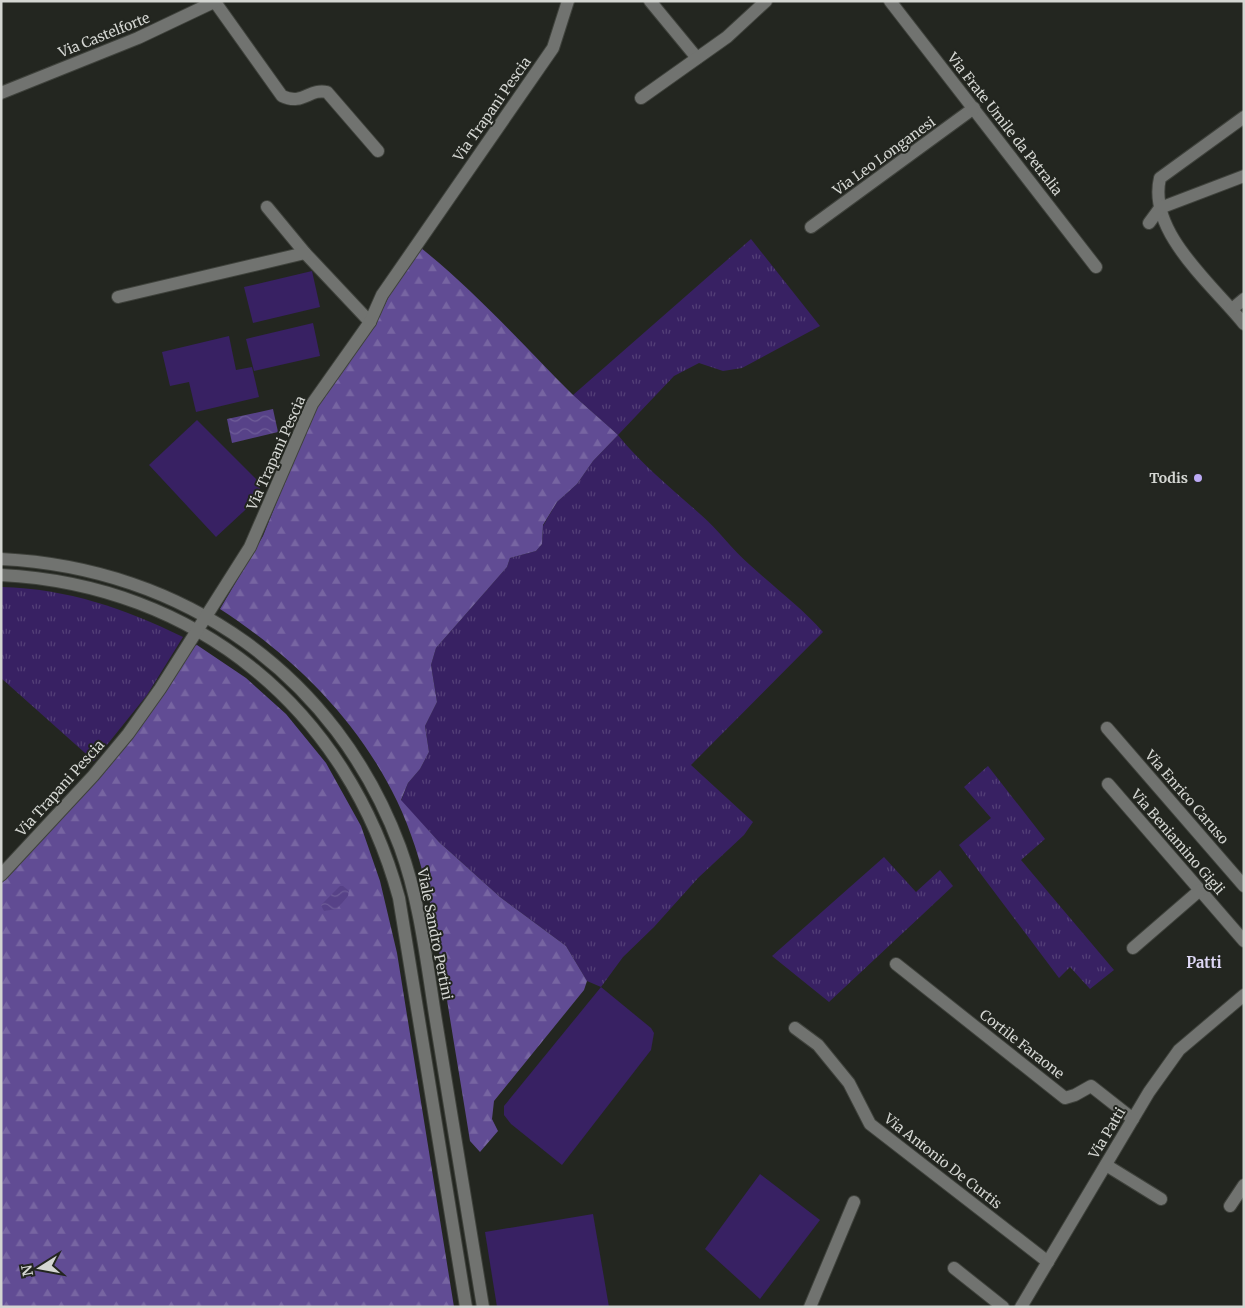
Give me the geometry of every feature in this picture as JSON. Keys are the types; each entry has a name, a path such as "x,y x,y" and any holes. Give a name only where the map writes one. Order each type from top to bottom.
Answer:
{"street":[{"path":"216,1 282,96 296,100 322,91 331,94 378,151"},
{"name":"Via Castelforte","path":"1,93 138,38 196,5 216,1"},
{"name":"Via Trapani Pescia","path":"1,875 93,776 128,734 198,630 250,547 312,404 370,322 382,295 553,48 568,1"},
{"path":"650,1 697,58"},
{"path":"641,98 727,37 766,1"},
{"name":"Via Frate Umile da Petralia","path":"890,1 1096,266"},
{"name":"Via Leo Longanesi","path":"811,227 974,108"},
{"path":"1244,117 1160,178 1156,192 1160,208 1174,243 1244,324"},
{"path":"1149,223 1160,208 1244,176"},
{"path":"267,207 306,253 370,322"},
{"path":"118,297 306,253"},
{"path":"1232,309 1244,299"},
{"name":"Viale Sandro Pertini","path":"1,559 62,565 100,574 155,591 206,616 266,657 318,707 365,775 397,839 408,873 420,924 483,1307"},
{"name":"Viale Sandro Pertini","path":"1,575 49,579 84,585 149,607 198,630 259,672 281,692 313,726 353,786 383,848 403,919 466,1307"},
{"name":"Via Enrico Caruso","path":"1107,728 1244,886"},
{"name":"Via Beniamino Gigli","path":"1108,784 1244,942"},
{"path":"1133,948 1200,890"},
{"name":"Cortile Faraone","path":"896,964 1066,1098 1091,1086 1133,1119"},
{"name":"Via Patti","path":"1021,1307 1133,1119 1179,1050 1244,996"},
{"name":"Via Antonio De Curtis","path":"795,1028 818,1045 850,1082 870,1124 1048,1262"},
{"path":"1106,1164 1161,1199"},
{"path":"1230,1206 1244,1185"},
{"path":"810,1307 854,1202"},
{"path":"954,1268 1003,1307"}],"green space":[{"path":"751,239 820,326 742,368 723,371 699,363 674,376 618,435 573,395"},
{"path":"421,248 480,300 572,394 618,435 593,461 577,484 557,502 543,525 542,544 536,551 510,558 507,567 436,648 431,665 437,702 425,726 429,752 420,769 408,783 401,800 439,842 500,897 566,946 587,981 584,990 494,1101 492,1119 498,1131 480,1152 470,1141 428,893 415,846 397,801 381,771 363,744 322,693 273,648 220,609 263,536 306,429 319,404 375,325 389,296"},
{"path":"312,271 320,307 253,323 244,287"},
{"path":"313,323 320,356 254,371 246,339"},
{"path":"229,336 236,370 252,367 259,397 196,412 189,382 170,386 162,352"},
{"path":"197,420 261,484 257,499 216,537 149,465"},
{"path":"618,435 647,466 707,520 743,559 797,606 823,632 691,765 753,822 744,835 698,878 654,927 623,957 601,987 587,981 566,946 500,897 439,842 401,801 408,783 420,769 429,752 425,726 437,702 431,665 436,648 507,567 510,558 536,551 542,544 543,526 557,502 577,484 593,461"},
{"path":"1,587 50,592 95,602 139,617 183,637 147,695 94,761 1,678"},
{"path":"197,645 246,678 286,714 326,763 361,826 380,881 397,953 454,1307 1,1307 1,884 109,767 149,713 194,646"},
{"path":"988,766 1045,839 1021,860 1114,970 1090,989 1070,967 1059,978 959,845 991,818 964,787"},
{"path":"884,857 916,892 940,870 953,886 829,1002 772,956"},
{"path":"601,987 651,1028 654,1033 651,1050 562,1165 511,1124 504,1115 504,1106"},
{"path":"760,1174 820,1220 760,1299 705,1249"},
{"path":"593,1214 609,1307 497,1307 485,1232"}],"water":[{"path":"273,409 278,432 232,443 227,419"},
{"path":"340,886 349,891 348,896 337,909 324,911 321,905"}],"place":[{"name":"Todis","path":"1198,478"}],"district":[{"name":"Patti","path":"1204,963"}]}
